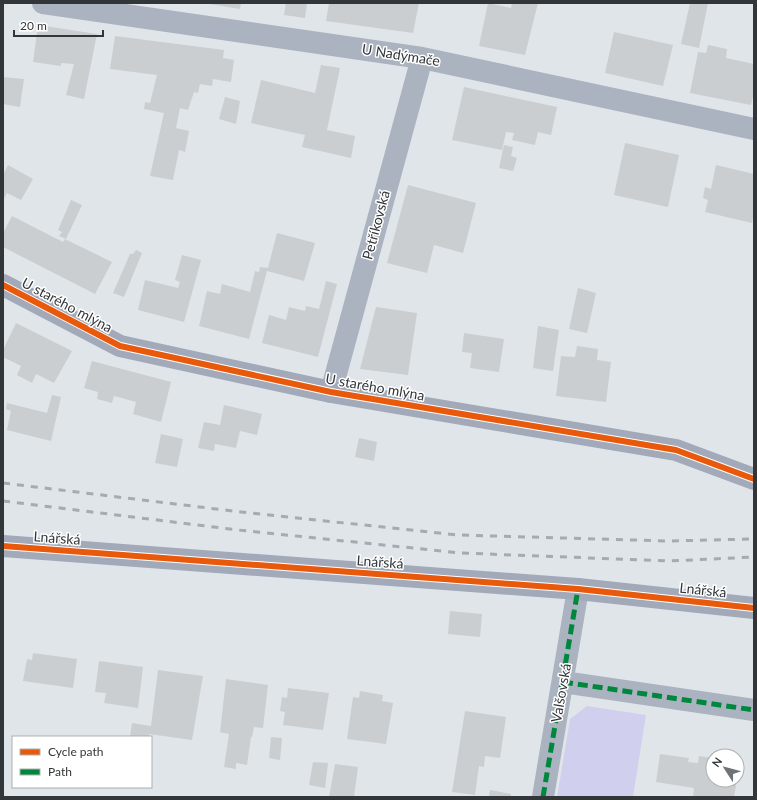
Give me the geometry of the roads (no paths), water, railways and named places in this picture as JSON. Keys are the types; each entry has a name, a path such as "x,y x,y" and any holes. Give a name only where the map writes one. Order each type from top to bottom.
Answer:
{"street":[{"name":"U Nadýmače","path":"43,3 422,58 754,129"},
{"name":"Petříkovská","path":"331,392 422,58"},
{"name":"U starého mlýna","path":"3,285 120,346 331,392 676,450 754,479"},
{"name":"Lnářská","path":"3,546 578,589 754,608"},
{"name":"Valšovská","path":"543,797 578,589"},
{"path":"563,682 754,710"}],"railway":[{"path":"3,483 241,512 458,535 669,541 754,539"},
{"path":"3,501 238,530 461,553 669,561 754,557"}]}
